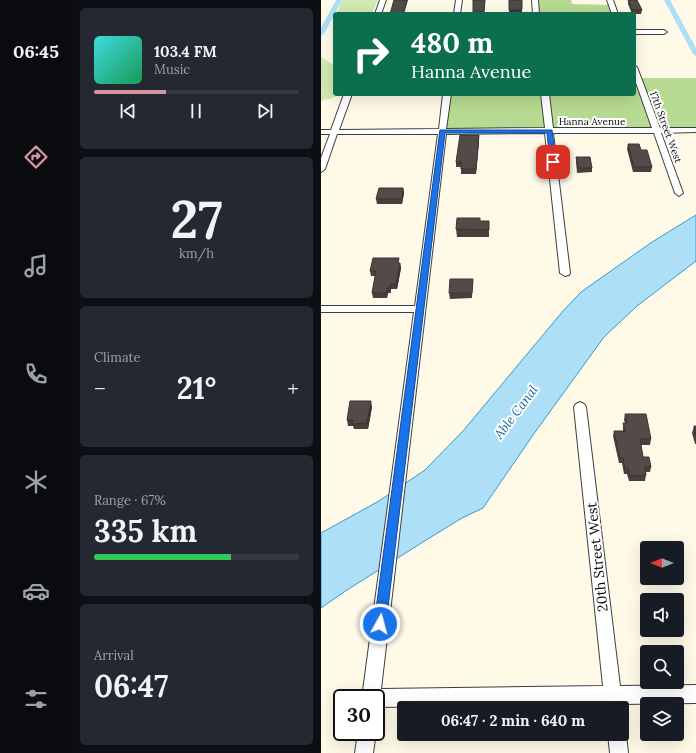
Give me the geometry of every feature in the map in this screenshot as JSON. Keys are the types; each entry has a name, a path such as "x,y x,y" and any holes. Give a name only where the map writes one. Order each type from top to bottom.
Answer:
{"street":[{"path":"379,12 383,0"},
{"path":"457,12 459,0"},
{"path":"535,0 536,12"},
{"path":"610,0 614,12"},
{"path":"636,32 664,32"},
{"name":"17th Street West","path":"636,72 679,193"},
{"path":"321,169 347,96"},
{"path":"372,689 447,96"},
{"path":"545,96 565,273"},
{"name":"Hanna Avenue","path":"321,132 696,130"},
{"path":"321,309 420,308"},
{"name":"20th Street West","path":"580,406 613,701"},
{"path":"623,701 696,694"},
{"path":"385,698 552,701"},
{"path":"364,753 366,741"},
{"path":"618,741 619,753"}],"green space":[{"path":"340,0 378,0 372,12 337,12 339,9"},
{"path":"538,0 571,0 572,4 614,5 616,12 539,12"},
{"path":"321,57 333,65 333,96 336,96 321,101"},
{"path":"636,75 637,78 696,78 696,130 443,130 452,96 636,96"}],"water":[{"name":"Able Canal","path":"696,215 696,261 637,306 604,337 533,435 483,508 462,518 423,542 321,608 321,533 379,501 425,470 463,431 563,311 581,292 652,242"}],"building":[{"path":"394,0 407,0 404,12 391,12"},
{"path":"473,0 485,0 484,12 473,12"},
{"path":"509,0 522,0 522,9 509,10"},
{"path":"628,0 637,0 642,10 632,10"},
{"path":"460,135 479,135 476,169 461,169 461,162 456,162"},
{"path":"628,144 639,144 641,150 647,150 652,167 634,167"},
{"path":"576,157 590,157 592,168 578,168"},
{"path":"379,188 403,188 402,199 376,199"},
{"path":"457,218 480,218 480,221 489,221 489,230 456,229"},
{"path":"373,258 399,258 398,263 400,263 396,284 391,284 390,288 387,288 387,293 372,293 376,271 370,271"},
{"path":"450,279 473,279 472,293 449,293"},
{"path":"350,401 371,401 367,423 352,424 353,420 347,420"},
{"path":"625,414 646,414 651,439 640,439 643,457 649,457 651,467 645,467 646,475 630,476 628,469 625,469 623,458 620,458 614,431 625,431 623,423 627,423"}],"waterway":[{"path":"321,34 339,0"},
{"path":"667,0 696,54"}],"route":[{"path":"380,624 442,132 550,131 553,162"}]}
